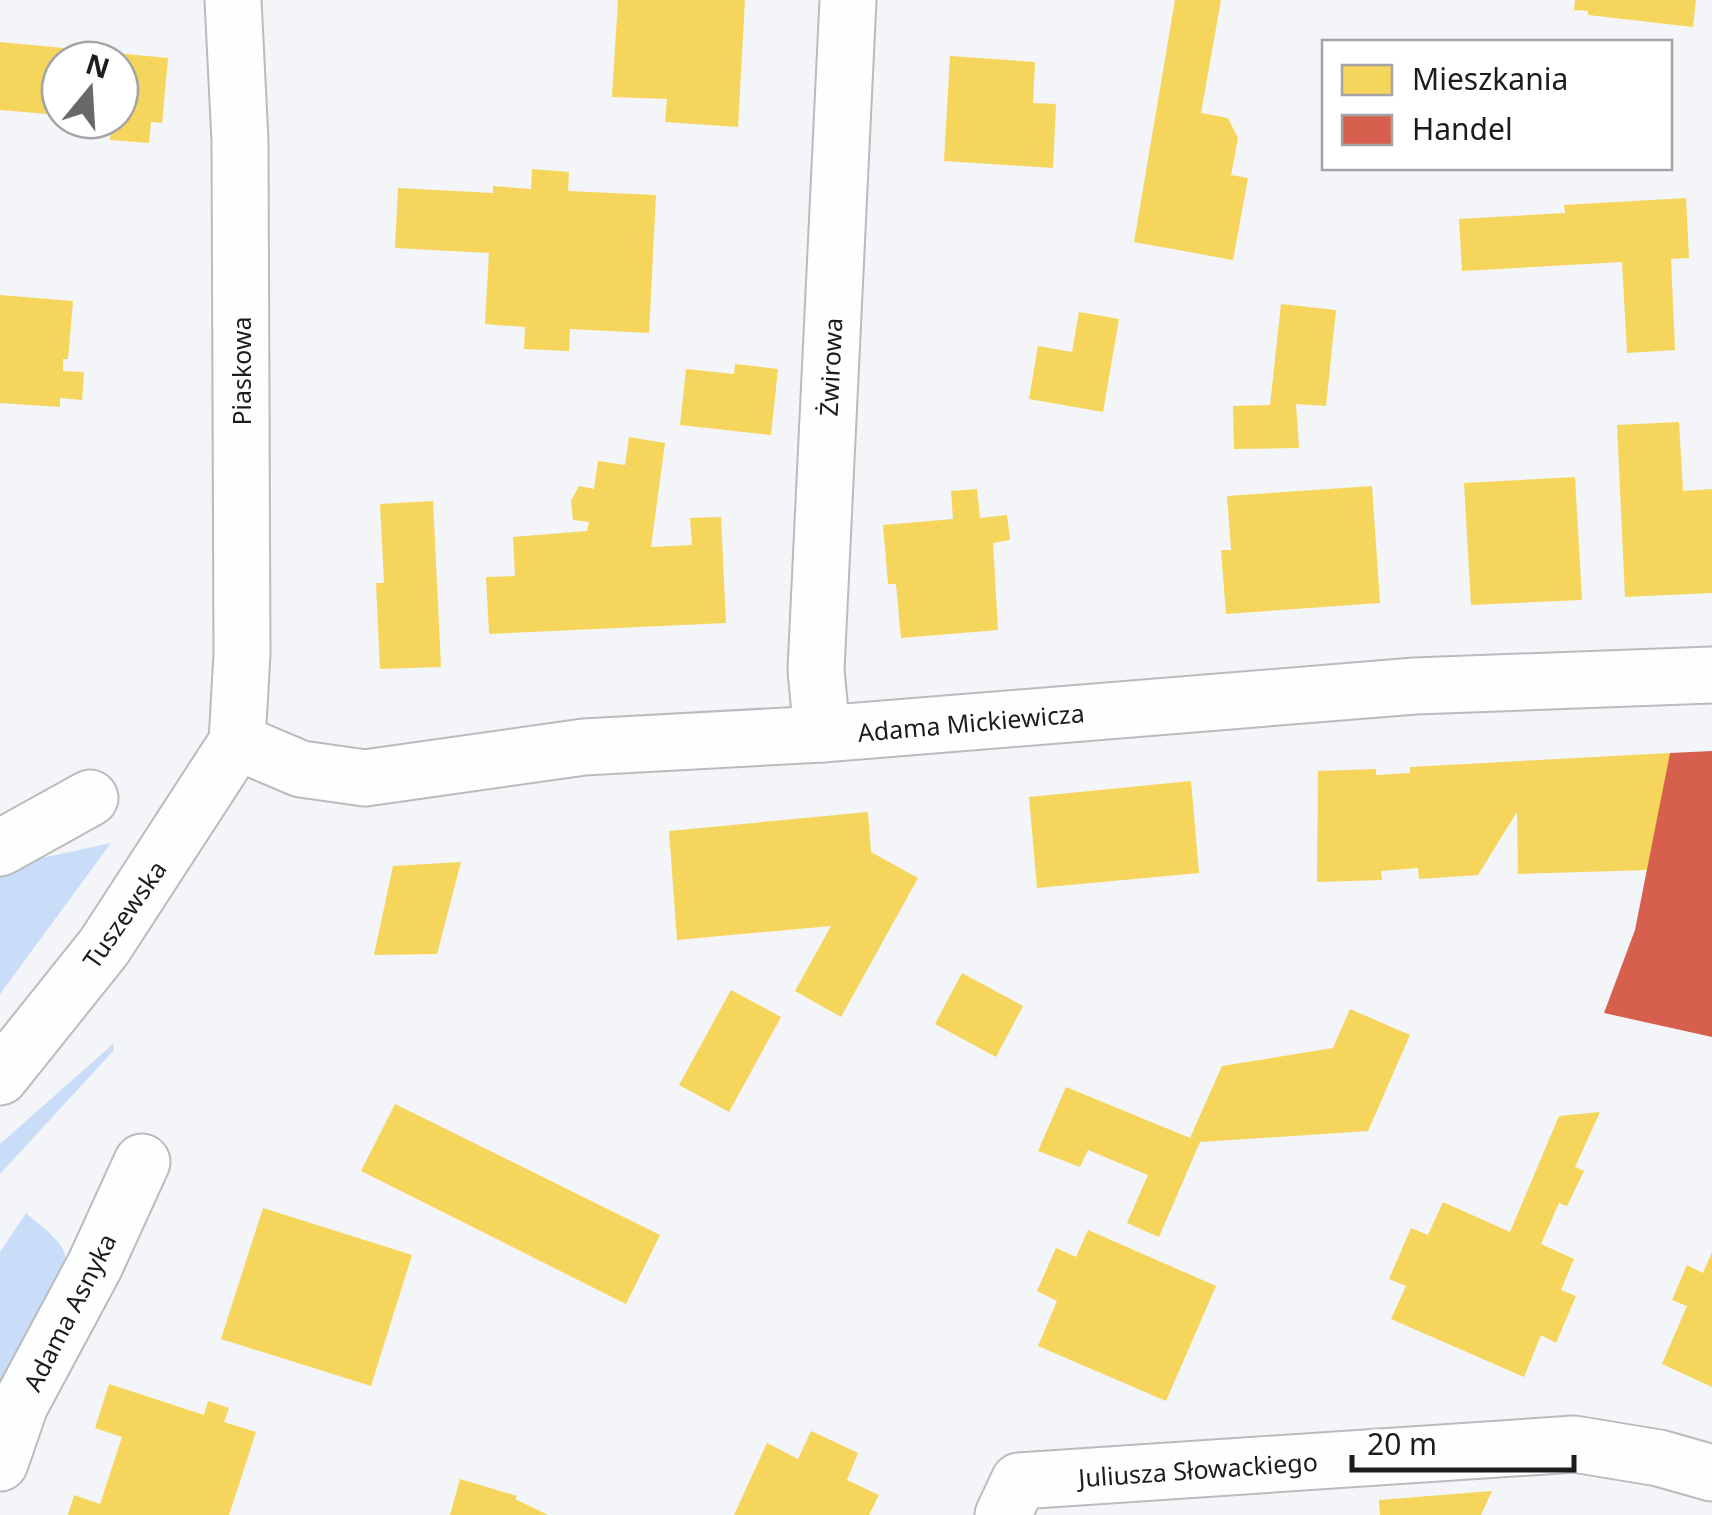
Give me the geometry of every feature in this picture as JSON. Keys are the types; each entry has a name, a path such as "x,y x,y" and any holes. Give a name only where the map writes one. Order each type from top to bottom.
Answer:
{"street":[{"name":"Piaskowa","path":"233,0 240,140 242,654 237,742"},
{"name":"Żwirowa","path":"822,734 816,670 848,0"},
{"name":"Adama Mickiewicza","path":"237,742 300,770 365,778 584,747 822,734 1415,686 1712,675"},
{"name":"Tuszewska","path":"0,1077 104,946 237,742"},
{"path":"0,848 90,798"},
{"name":"Adama Asnyka","path":"0,1463 20,1405 95,1265 142,1162"},
{"name":"Juliusza Słowackiego","path":"1011,1498 1574,1444 1659,1458 1712,1473"}],"shaded area":[{"path":"111,843 0,994 0,867"},
{"path":"113,1044 114,1050 0,1174 0,1144"},
{"path":"26,1213 61,1247 66,1268 55,1303 0,1383 0,1252"}],"building: Mieszkania":[{"path":"618,0 745,0 738,127 665,122 667,99 612,97"},
{"path":"1175,0 1221,0 1201,113 1228,118 1238,138 1231,175 1248,178 1233,260 1134,242"},
{"path":"1575,0 1696,0 1693,27 1588,15 1588,11 1574,10"},
{"path":"0,42 40,46 40,113 0,110"},
{"path":"140,55 168,58 162,123 151,122 149,143 110,140 140,140"},
{"path":"950,56 1035,62 1033,103 1056,104 1053,168 944,161"},
{"path":"532,169 569,172 568,191 656,195 649,333 570,329 569,351 524,349 525,327 485,324 489,253 395,248 398,188 493,193 493,186 531,189"},
{"path":"1686,198 1689,258 1671,259 1675,350 1627,353 1622,262 1462,271 1459,219 1565,213 1564,205"},
{"path":"0,295 73,301 68,359 63,359 63,371 84,372 82,400 60,398 60,407 0,403"},
{"path":"1281,304 1336,310 1326,406 1296,404 1299,448 1234,449 1233,406 1270,405"},
{"path":"1079,312 1119,319 1103,412 1029,399 1038,346 1072,352"},
{"path":"735,364 778,369 771,435 680,425 686,369 734,374"},
{"path":"1679,422 1683,491 1712,489 1712,593 1625,597 1617,425"},
{"path":"629,437 665,443 651,547 692,545 690,518 721,517 726,623 489,634 486,577 515,576 513,537 587,531 589,522 573,520 571,501 579,486 594,489 598,461 625,465"},
{"path":"1575,477 1582,600 1471,605 1464,483"},
{"path":"1372,486 1380,603 1226,614 1221,550 1231,550 1227,496"},
{"path":"977,489 980,518 1007,515 1010,540 993,543 998,630 901,638 896,584 888,584 883,525 953,519 951,491"},
{"path":"433,501 441,667 380,669 376,583 384,583 380,504"},
{"path":"1670,753 1648,870 1518,874 1517,812 1478,875 1419,879 1418,868 1381,871 1382,880 1317,882 1318,771 1376,769 1376,775 1410,773 1410,767"},
{"path":"1191,781 1199,873 1037,888 1029,797"},
{"path":"868,812 871,852 918,878 841,1017 795,991 831,926 677,940 669,831"},
{"path":"461,862 437,954 374,955 393,866"},
{"path":"962,973 1023,1006 996,1057 935,1024"},
{"path":"731,990 781,1017 729,1112 679,1085"},
{"path":"1350,1009 1410,1035 1368,1131 1200,1142 1159,1237 1127,1223 1148,1175 1088,1150 1080,1167 1038,1151 1066,1087 1190,1138 1222,1066 1333,1048"},
{"path":"395,1104 660,1235 626,1304 361,1171"},
{"path":"1600,1112 1575,1167 1584,1171 1567,1206 1559,1203 1541,1244 1574,1259 1561,1290 1576,1296 1556,1343 1541,1335 1524,1377 1391,1319 1406,1286 1389,1279 1411,1228 1428,1235 1443,1202 1510,1232 1559,1116"},
{"path":"263,1208 412,1255 371,1386 221,1339"},
{"path":"1088,1230 1216,1286 1166,1401 1038,1346 1057,1301 1037,1291 1056,1248 1076,1257"},
{"path":"1712,1252 1712,1387 1662,1364 1687,1306 1672,1300 1687,1265 1703,1273"},
{"path":"109,1384 204,1415 208,1401 229,1408 224,1422 256,1432 229,1515 68,1515 74,1495 100,1504 122,1437 95,1428"},
{"path":"811,1431 858,1453 847,1480 879,1495 869,1515 734,1515 767,1443 798,1459"},
{"path":"460,1479 517,1496 515,1499 548,1515 450,1515"},
{"path":"1492,1491 1481,1515 1380,1515 1379,1500"}],"building: Handel":[{"path":"1712,751 1712,1037 1604,1013 1635,930 1670,753"}]}
